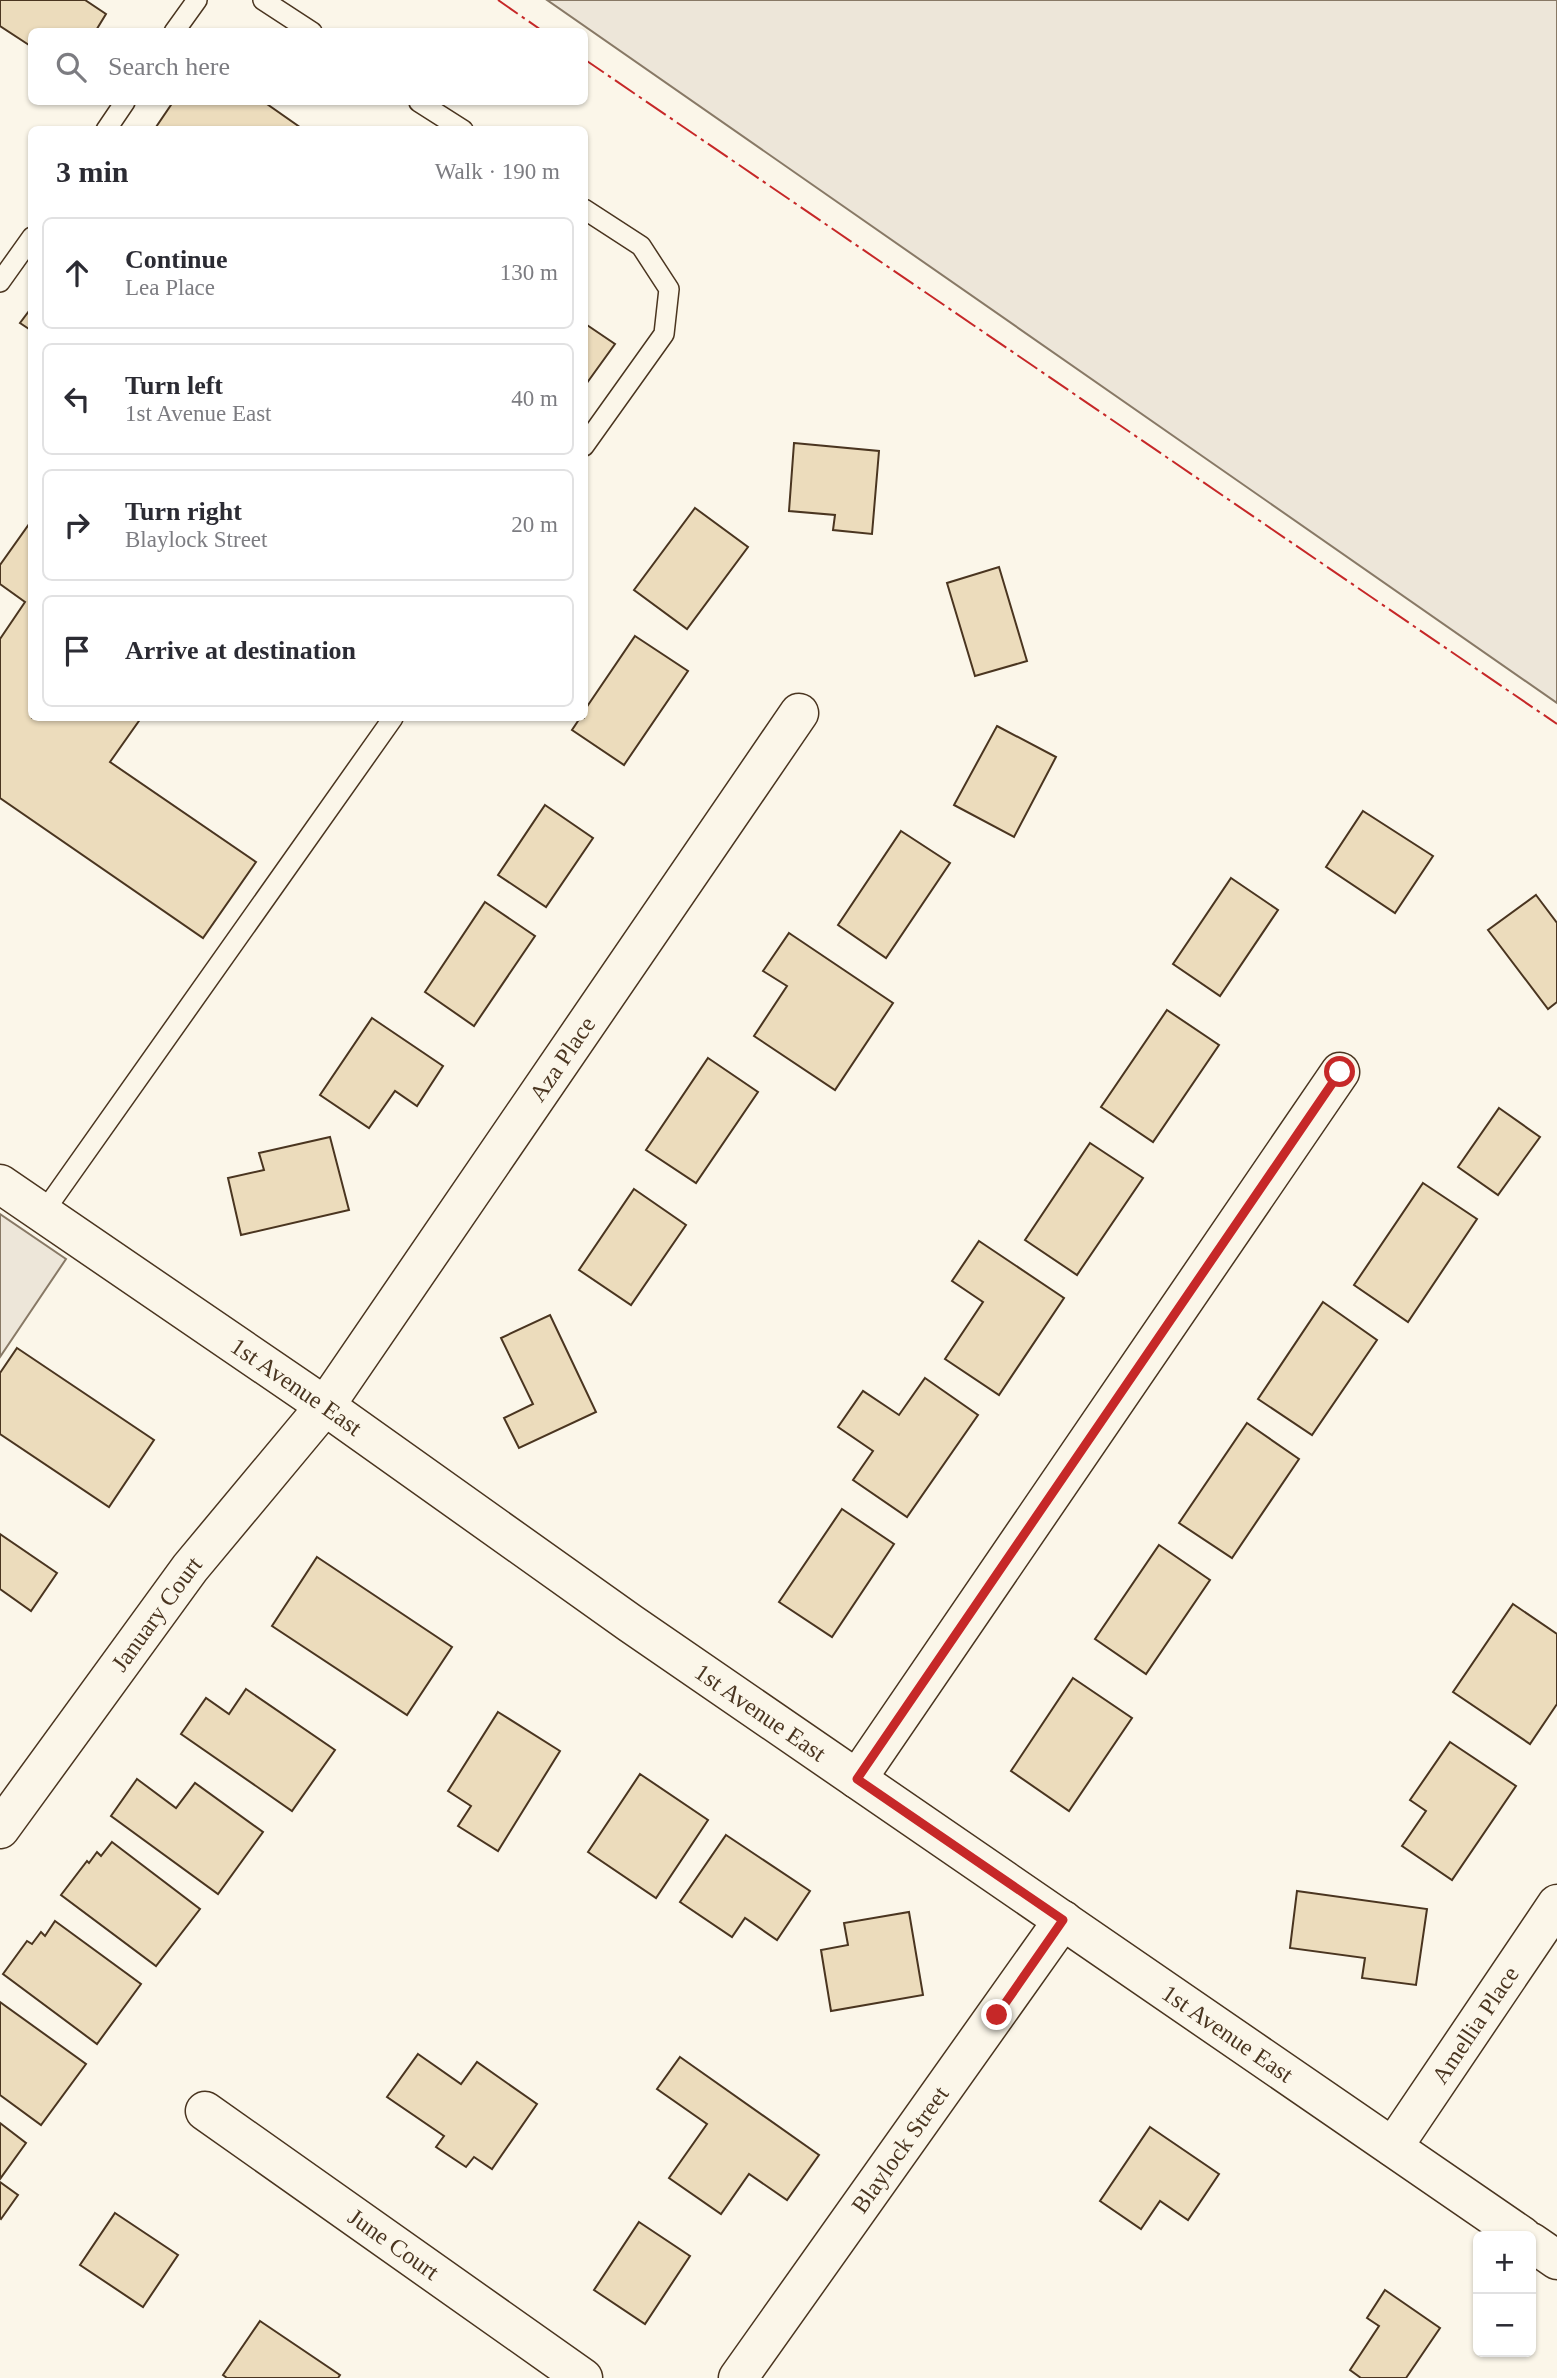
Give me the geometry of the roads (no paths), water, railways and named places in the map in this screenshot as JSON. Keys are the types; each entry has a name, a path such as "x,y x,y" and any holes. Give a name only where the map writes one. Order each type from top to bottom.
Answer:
{"street":[{"name":"Aza Place","path":"325,1406 799,713"},
{"path":"857,1779 1340,1072"},
{"name":"1st Avenue East","path":"0,1184 325,1406 619,1615 1515,2231"},
{"name":"January Court","path":"0,1829 190,1568 325,1406"},
{"name":"Amellia Place","path":"1393,2147 1557,1904"},
{"name":"Blaylock Street","path":"738,2378 1063,1920"},
{"name":"June Court","path":"205,2111 583,2378"},
{"path":"1536,2245 1557,2260"}],"lane":[{"path":"177,28 197,0"},
{"path":"263,0 306,28"},
{"path":"109,126 123,105"},
{"path":"424,105 457,126"},
{"path":"588,212 641,246 669,289 664,334 588,440"},
{"path":"0,282 28,243"},
{"path":"43,1213 391,721"}]}
